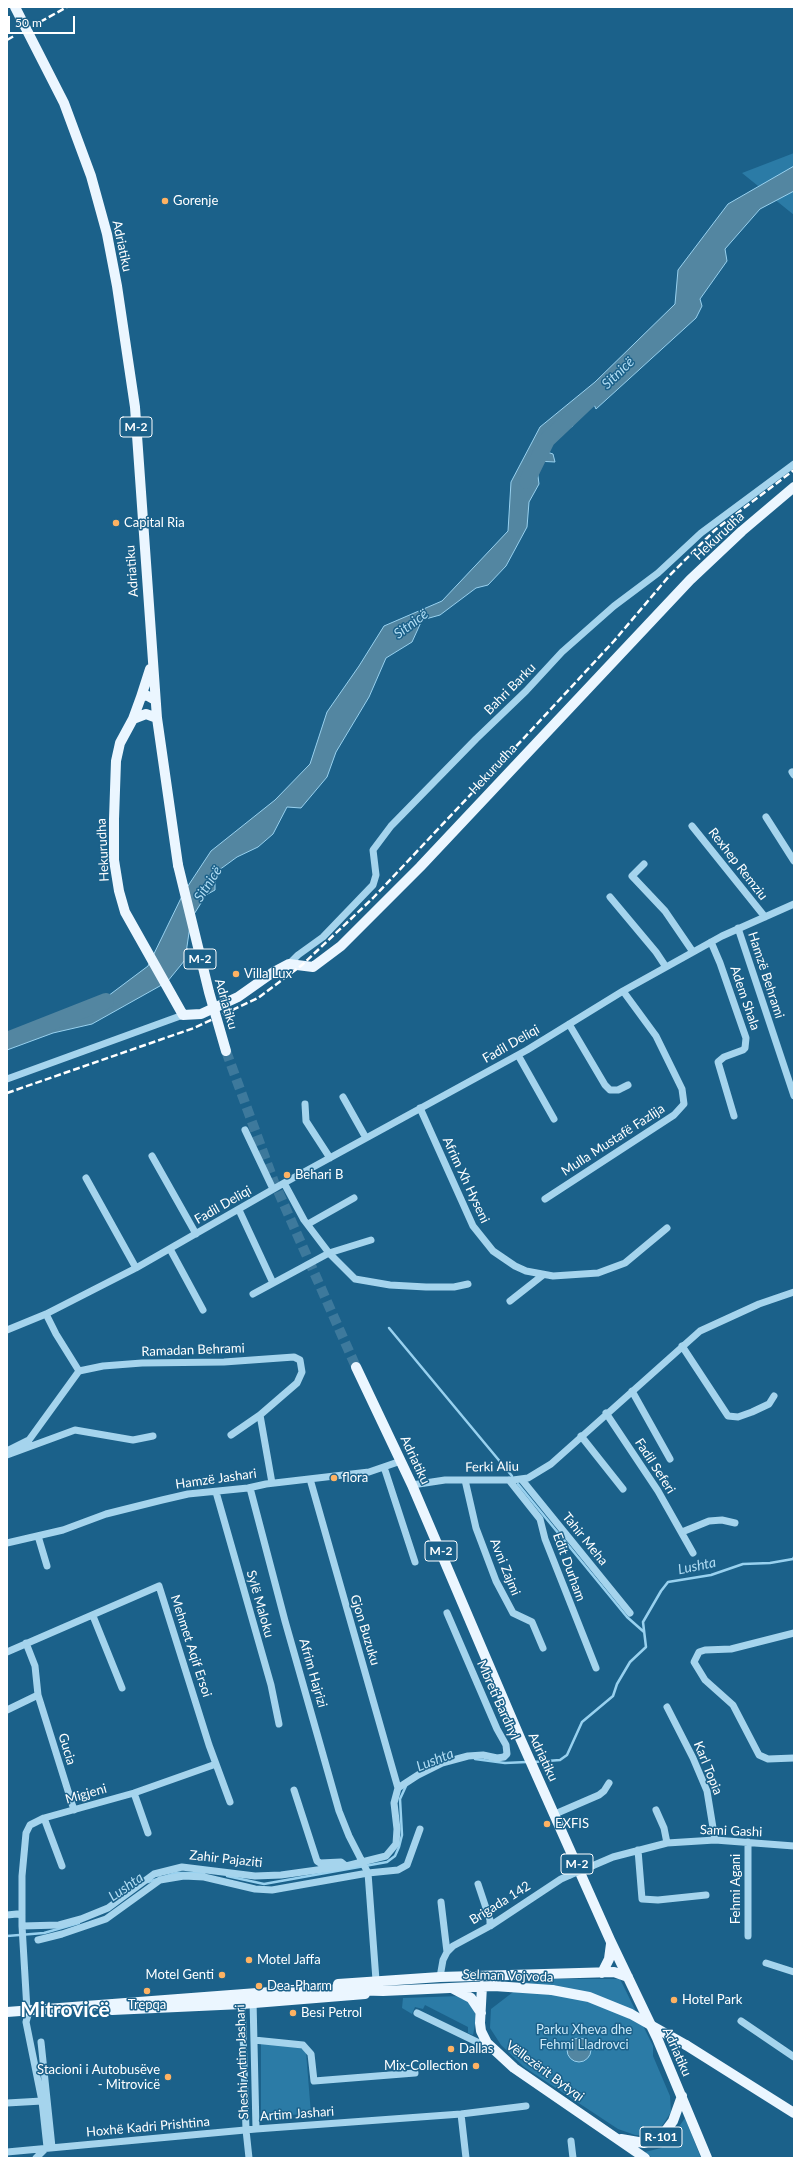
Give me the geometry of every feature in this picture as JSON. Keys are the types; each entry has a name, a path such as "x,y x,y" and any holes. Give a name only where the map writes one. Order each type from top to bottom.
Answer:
{"main road":[{"name":"Adriatiku","path":"14,7 64,103 92,176 107,234 125,333 134,407 155,700 178,865 208,992 226,1051"},
{"name":"Hekurudha","path":"289,964 313,967 341,946 420,867 690,580 794,487"},
{"name":"Hekurudha","path":"152,665 133,719 120,743 116,761 114,860 119,891 125,912 183,1015"},
{"path":"142,697 146,695 155,700"},
{"path":"133,719 146,714 157,718"},
{"path":"183,1015 201,1014 238,997 272,973 289,964"},
{"name":"Adriatiku","path":"356,1367 412,1485 520,1738 682,2096 707,2158"},
{"path":"602,1973 610,1958 611,1942"},
{"path":"7,2012 242,1999 310,1989 345,1982 376,1980 602,1973 621,1973 628,1978"},
{"name":"Selman Vojvoda","path":"310,1989 383,1991 482,1986 552,1990 589,1997 631,2014 686,2045 794,2113"},
{"name":"Vëllezërit Bytyqi","path":"482,1986 481,2032 486,2043 514,2068 617,2138"},
{"path":"450,1988 471,1998 481,2013"},
{"path":"252,1998 351,1996 383,1991"},
{"path":"7,2017 27,2012"},
{"name":"R-101","path":"617,2138 644,2143 661,2137 673,2121 682,2096"},
{"name":"R-101","path":"617,2138 645,2158"}],"street":[{"name":"Bahri Barku","path":"289,964 298,955 323,937 373,885 376,875 373,850 391,826 476,739 526,691 562,652 614,606 658,573 701,533 794,464"},
{"path":"766,817 794,861"},
{"name":"Rexhep Remziu","path":"692,826 766,917"},
{"path":"644,864 632,876 665,911 693,952"},
{"path":"610,897 656,952 666,967"},
{"name":"Fadil Deliqi","path":"7,1330 46,1314 136,1268 239,1210 273,1189 518,1055 623,991 711,942 738,928 794,904"},
{"name":"Hamzë Behrami","path":"738,928 794,1096"},
{"name":"Adem Shala","path":"711,942 720,963 746,1038 745,1048 724,1056 718,1062 734,1116"},
{"name":"Mulla Mustafë Fazlija","path":"545,1199 674,1115 684,1104 682,1088 656,1036 623,991"},
{"path":"7,1079 183,1015"},
{"path":"569,1024 604,1085 610,1090 618,1090 628,1085"},
{"path":"518,1055 554,1119"},
{"path":"343,1097 366,1138"},
{"path":"305,1104 306,1121 330,1158"},
{"name":"Afrim Xh Hyseni","path":"420,1108 464,1210 482,1239 503,1260 526,1271 543,1275 566,1277 598,1273 613,1269 625,1263 667,1228"},
{"path":"245,1130 273,1189"},
{"path":"152,1156 196,1234"},
{"path":"86,1178 136,1268"},
{"path":"284,1183 299,1213 329,1253 355,1279 426,1287 454,1287 468,1284"},
{"path":"308,1224 354,1198"},
{"path":"239,1210 273,1283"},
{"path":"253,1294 329,1253 371,1240"},
{"path":"170,1249 203,1310"},
{"path":"510,1301 543,1275"},
{"name":"Ferki Aliu","path":"412,1485 465,1480 516,1480 551,1464 606,1413 700,1331 759,1304 794,1292"},
{"path":"7,1451 29,1440 79,1371 56,1334 46,1314"},
{"path":"682,1346 728,1416 738,1417 752,1412 768,1404 774,1396"},
{"name":"Ramadan Behrami","path":"79,1371 97,1367 142,1363 224,1362 294,1357 300,1360 302,1372 297,1383 231,1436"},
{"path":"632,1391 670,1458"},
{"name":"Fadil Seferi","path":"606,1413 658,1491 693,1552"},
{"path":"260,1414 272,1483"},
{"path":"7,1455 75,1430 133,1440 153,1436"},
{"path":"581,1436 623,1489"},
{"name":"Hamzë Jashari","path":"7,1543 63,1530 106,1514 188,1494 250,1488 272,1483 369,1472 401,1461"},
{"path":"384,1467 415,1562"},
{"name":"Gjon Buzuku","path":"310,1479 398,1788"},
{"name":"Avni Zajmi","path":"465,1480 476,1528 496,1581 513,1613 532,1622 543,1648"},
{"name":"Tahir Meha","path":"516,1480 630,1613"},
{"name":"Edit Durham","path":"516,1480 540,1519 544,1539 596,1668"},
{"name":"Afrim Hajrizi","path":"250,1488 325,1764 347,1830 368,1873 376,1980"},
{"name":"Sylë Maloku","path":"216,1492 270,1685 278,1724"},
{"path":"682,1532 709,1521 722,1520 735,1523"},
{"path":"38,1536 47,1566"},
{"name":"Mehmet Aqif Ersoi","path":"7,1652 93,1616 159,1586 216,1764 230,1802"},
{"name":"Mbreti Bardhyl","path":"398,1788 418,1775 442,1763 468,1756 483,1755 497,1758 507,1754 508,1750 497,1730 447,1614"},
{"path":"93,1616 122,1688"},
{"path":"794,1633 731,1649 705,1650 699,1652 694,1662 705,1680 733,1705 760,1755 768,1758 794,1758"},
{"name":"Gucia","path":"26,1643 35,1666 38,1695 74,1810"},
{"path":"7,1710 38,1695"},
{"name":"Karl Topia","path":"667,1707 694,1758 707,1791 715,1840"},
{"name":"Migjeni","path":"22,1915 22,1876 26,1833 30,1826 44,1818 134,1793 216,1764"},
{"path":"554,1814 599,1795 609,1783"},
{"path":"294,1790 317,1861 320,1863 341,1862 346,1866 386,1856 396,1844 397,1828 394,1803 398,1788"},
{"path":"134,1793 148,1833"},
{"path":"656,1810 664,1828 667,1843"},
{"path":"44,1818 62,1866"},
{"path":"38,1940 62,1934 106,1918 160,1880 184,1876 204,1877 254,1889 272,1890 368,1873 398,1870 407,1865 420,1829"},
{"name":"Sami Gashi","path":"592,1866 638,1850 667,1843 715,1840 794,1846"},
{"name":"Fehmi Agani","path":"748,1842 748,1936"},
{"path":"638,1850 642,1899 658,1900 706,1895"},
{"name":"Zahir Pajaziti","path":"22,1929 59,1925 81,1919 108,1908 154,1874 182,1867 270,1876 307,1873 346,1866"},
{"name":"Brigada 142","path":"447,1952 465,1939 490,1926 561,1879 592,1866"},
{"path":"270,1876 272,1890"},
{"path":"478,1884 490,1920 490,1926"},
{"path":"440,1977 447,1952 441,1902"},
{"path":"7,1915 22,1915 22,1943 28,2031 50,2147"},
{"path":"766,1963 794,1972"},
{"name":"Sheshi Artim Jashari","path":"252,1998 256,2129"},
{"name":"Artim Jashari","path":"242,1999 246,2130 461,2114 526,2106"},
{"path":"417,2013 477,2042 486,2043"},
{"path":"741,2021 794,2057"},
{"path":"254,2040 303,2045 311,2054 314,2081 415,2073"},
{"path":"40,2042 50,2147"},
{"path":"7,2103 42,2101"},
{"path":"461,2114 466,2158"},
{"path":"246,2130 249,2158"},
{"name":"Hoxhë Kadri Prishtina","path":"7,2152 246,2130"},
{"path":"571,2141 572,2158"},
{"path":"36,2158 50,2147"}],"green space":[{"path":"794,153 794,215 742,173"},
{"name":"Parku Xheva dhe Fehmi Lladrovci","path":"530,1979 620,1979 653,2046 653,2056 670,2096 671,2112 662,2126 648,2136 635,2135 618,2129 524,2067 501,2045 490,2028 491,2009"},
{"path":"461,1996 475,2006 476,2019 473,2035 468,2033 468,2027 425,2005 423,2009 415,2007 412,2014 402,2008 403,1998"},
{"path":"261,2044 299,2046 306,2052 311,2114 261,2116"},
{"path":"685,2118 701,2158 652,2158 645,2152 661,2148 672,2137"}],"water":[{"path":"794,166 794,191 760,209 725,249 727,261 700,299 702,306 696,318 596,409 592,400 580,401 568,416 573,426 555,435 547,452 553,454 555,462 536,461 539,484 529,502 527,527 506,566 488,585 476,588 440,615 422,620 412,642 386,658 369,697 336,752 327,777 301,808 287,807 273,834 258,847 237,857 215,873 215,890 206,895 191,919 185,960 167,982 92,1024 53,1033 7,1050 7,1036 72,1016 104,999 148,966 184,892 211,851 275,800 310,764 327,712 359,666 384,626 442,601 508,531 511,482 540,427 595,382 675,304 678,270 728,204"},
{"path":"579,2038 584,2039 590,2045 590,2055 584,2061 579,2062 574,2061 568,2055 567,2050 568,2045 574,2039"}],"waterway":[{"name":"Sitnicë","path":"527,481 547,440 605,385"},
{"name":"Sitnicë","path":"7,1040 106,1001"},
{"path":"389,1328 512,1476"},
{"path":"518,1484 627,1617 644,1632"},
{"name":"Lushta","path":"534,1762 560,1760 567,1755 582,1722 613,1696 617,1684 630,1662 646,1647 643,1622 668,1582 711,1575 743,1564 770,1563 793,1559 794,1557"},
{"name":"Lushta","path":"475,1759 505,1763 527,1762"},
{"name":"Lushta","path":"227,1876 264,1884 387,1862 395,1856 399,1847 402,1835 400,1799 406,1786"},
{"name":"Lushta","path":"148,1882 176,1873 204,1873"},
{"name":"Lushta","path":"7,1936 44,1933 79,1923"}],"tunnel":[{"path":"226,1051 274,1182 356,1367"}],"railway":[{"path":"40,22 67,7"},
{"path":"7,40 14,36"},
{"path":"7,1093 194,1028 258,998 302,965 373,898 614,641 670,575 715,530 794,470"}],"place":[{"name":"Gorenje","path":"165,201"},
{"name":"Capital Ria","path":"116,523"},
{"name":"Villa Lux","path":"236,974"},
{"name":"Behari B","path":"287,1175"},
{"name":"flora","path":"334,1478"},
{"name":"EXFIS","path":"547,1824"},
{"name":"Motel Jaffa","path":"249,1960"},
{"name":"Motel Genti","path":"222,1975"},
{"name":"Dea-Pharm","path":"259,1986"},
{"name":"Trepqa","path":"147,1991"},
{"name":"Hotel Park","path":"674,2000"},
{"name":"Besi Petrol","path":"293,2013"},
{"name":"Dallas","path":"451,2049"},
{"name":"Mix-Collection","path":"476,2066"},
{"name":"Stacioni i Autobusëve - Mitrovicë","path":"168,2077"}],"district":[{"name":"Mitrovicë","path":"65,2010"}]}
